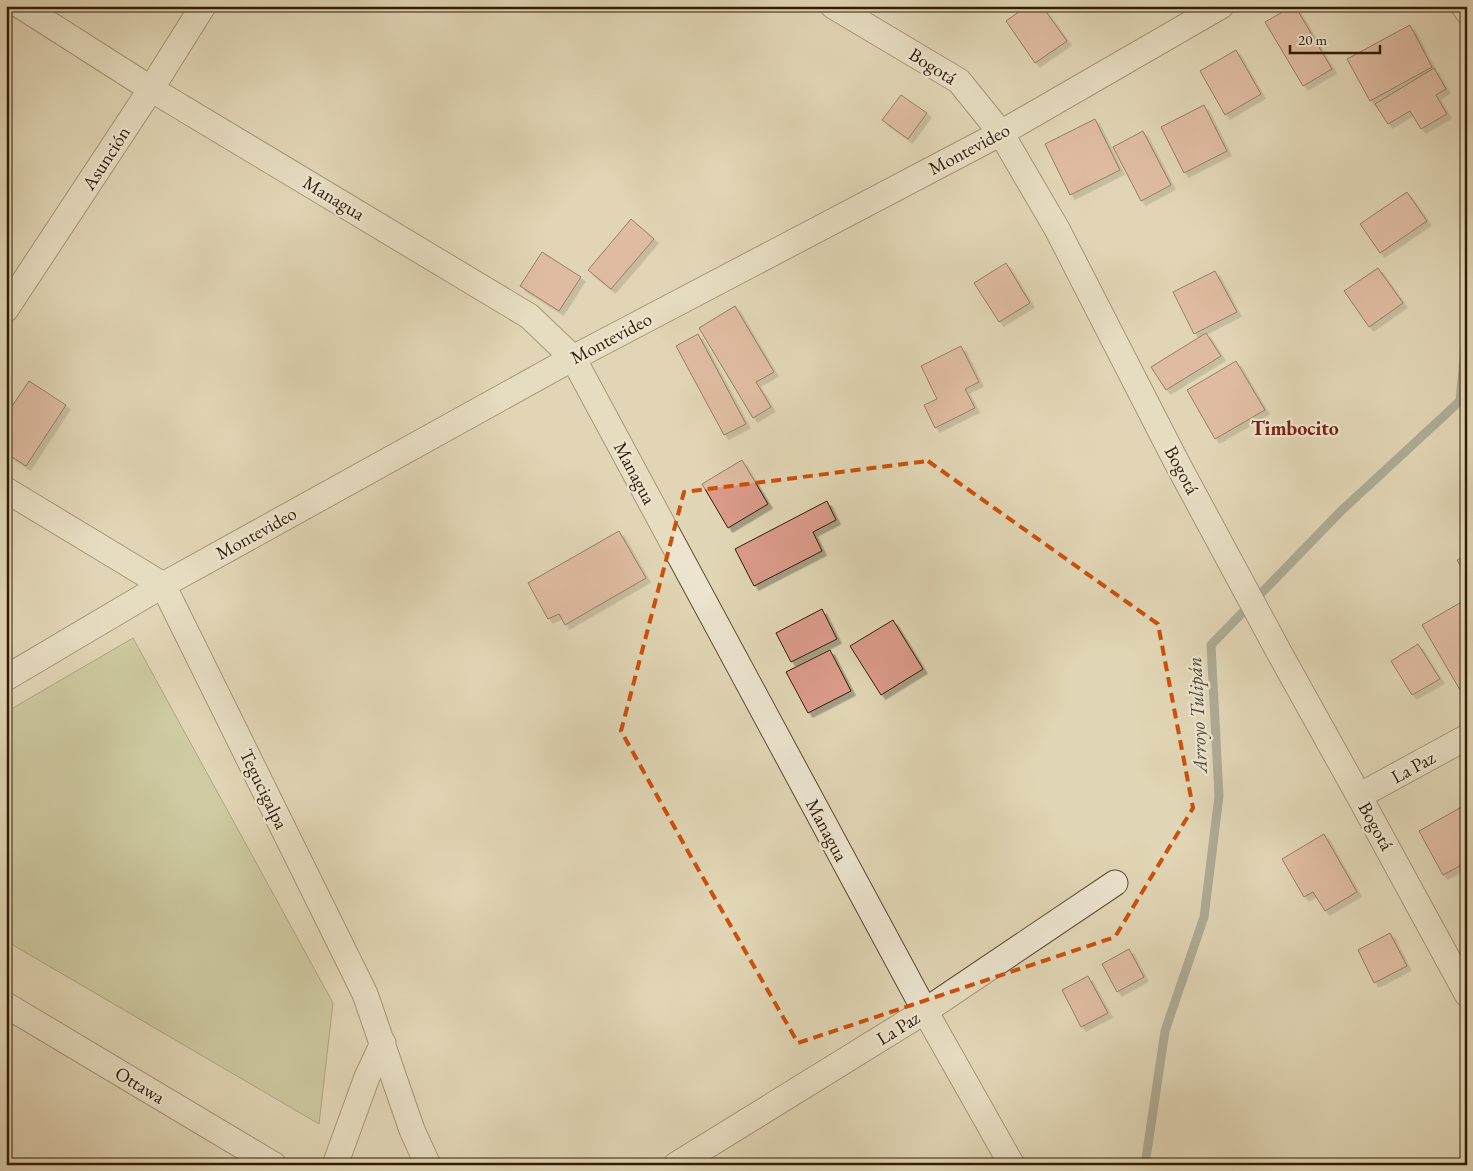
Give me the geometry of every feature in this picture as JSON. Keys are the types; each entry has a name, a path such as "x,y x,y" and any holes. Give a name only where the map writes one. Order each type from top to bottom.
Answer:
{"street":[{"name":"Managua","path":"20,6 151,89 530,316 573,358 925,1012 1012,1165"},
{"name":"Asunción","path":"6,309 151,89 203,6"},
{"name":"Bogotá","path":"833,6 959,80 1001,133 1057,228 1228,558 1467,994"},
{"name":"Montevideo","path":"6,678 163,585 573,358 1001,133 1221,6"},
{"path":"1464,6 1467,11"},
{"path":"6,490 163,585"},
{"name":"Tegucigalpa","path":"163,585 365,994 412,1130 428,1165"},
{"name":"La Paz","path":"1359,796 1467,737"},
{"name":"La Paz","path":"676,1165 925,1012 1115,883"},
{"name":"Ottawa","path":"6,1005 274,1165"},
{"path":"335,1165 367,1077 383,1044"}],"highlighted area":[{"path":"928,461 1158,624 1193,808 1115,937 798,1043 621,731 684,492"}],"green space":[{"path":"133,638 333,1003 319,1124 6,941 6,712"}],"building":[{"path":"1027,6 1042,6 1067,41 1035,63 1006,21"},
{"path":"1295,6 1332,69 1303,86 1265,22"},
{"path":"1410,25 1432,67 1370,101 1347,59"},
{"path":"1236,50 1261,94 1225,115 1200,71"},
{"path":"1434,68 1446,89 1436,95 1447,114 1421,129 1410,111 1388,124 1375,104"},
{"path":"901,95 927,113 908,139 882,120"},
{"path":"1204,105 1227,151 1184,173 1161,127"},
{"path":"1095,119 1120,170 1070,195 1045,144"},
{"path":"1143,131 1171,185 1141,201 1113,147"},
{"path":"1407,192 1427,221 1380,253 1360,224"},
{"path":"631,219 654,239 611,289 588,270"},
{"path":"542,252 581,277 559,311 520,286"},
{"path":"1006,263 1030,303 999,322 974,283"},
{"path":"1378,268 1403,303 1369,327 1344,291"},
{"path":"1215,271 1237,312 1194,334 1173,292"},
{"path":"735,306 774,372 756,382 771,407 753,418 699,328"},
{"path":"1206,333 1221,356 1166,390 1151,367"},
{"path":"698,334 746,424 724,435 676,346"},
{"path":"961,346 979,382 965,389 975,408 935,428 924,405 937,399 921,366"},
{"path":"1236,361 1265,410 1215,439 1187,390"},
{"path":"29,381 66,405 26,466 6,453 6,415"},
{"path":"742,460 768,504 728,528 702,484"},
{"path":"827,501 836,520 813,532 822,551 754,586 735,549"},
{"path":"619,531 646,578 565,625 559,614 548,619 528,583"},
{"path":"1467,555 1467,576 1457,560"},
{"path":"1463,601 1467,607 1467,686 1460,690 1422,625"},
{"path":"822,609 837,639 791,662 776,633"},
{"path":"893,620 923,669 881,695 850,646"},
{"path":"1418,644 1440,679 1412,695 1391,661"},
{"path":"830,650 851,691 808,713 786,672"},
{"path":"1465,805 1467,809 1467,862 1443,875 1419,831"},
{"path":"1324,834 1357,892 1325,911 1313,892 1304,897 1282,859"},
{"path":"1390,933 1407,966 1374,983 1358,950"},
{"path":"1129,949 1144,977 1117,992 1102,964"},
{"path":"1088,976 1108,1013 1081,1027 1062,990"}],"waterway":[{"name":"Arroyo Tulipán","path":"1145,1165 1165,1031 1204,917 1219,796 1211,645 1341,511 1460,401 1467,328"}],"district":[{"name":"Timbocito","path":"1295,428"}]}
